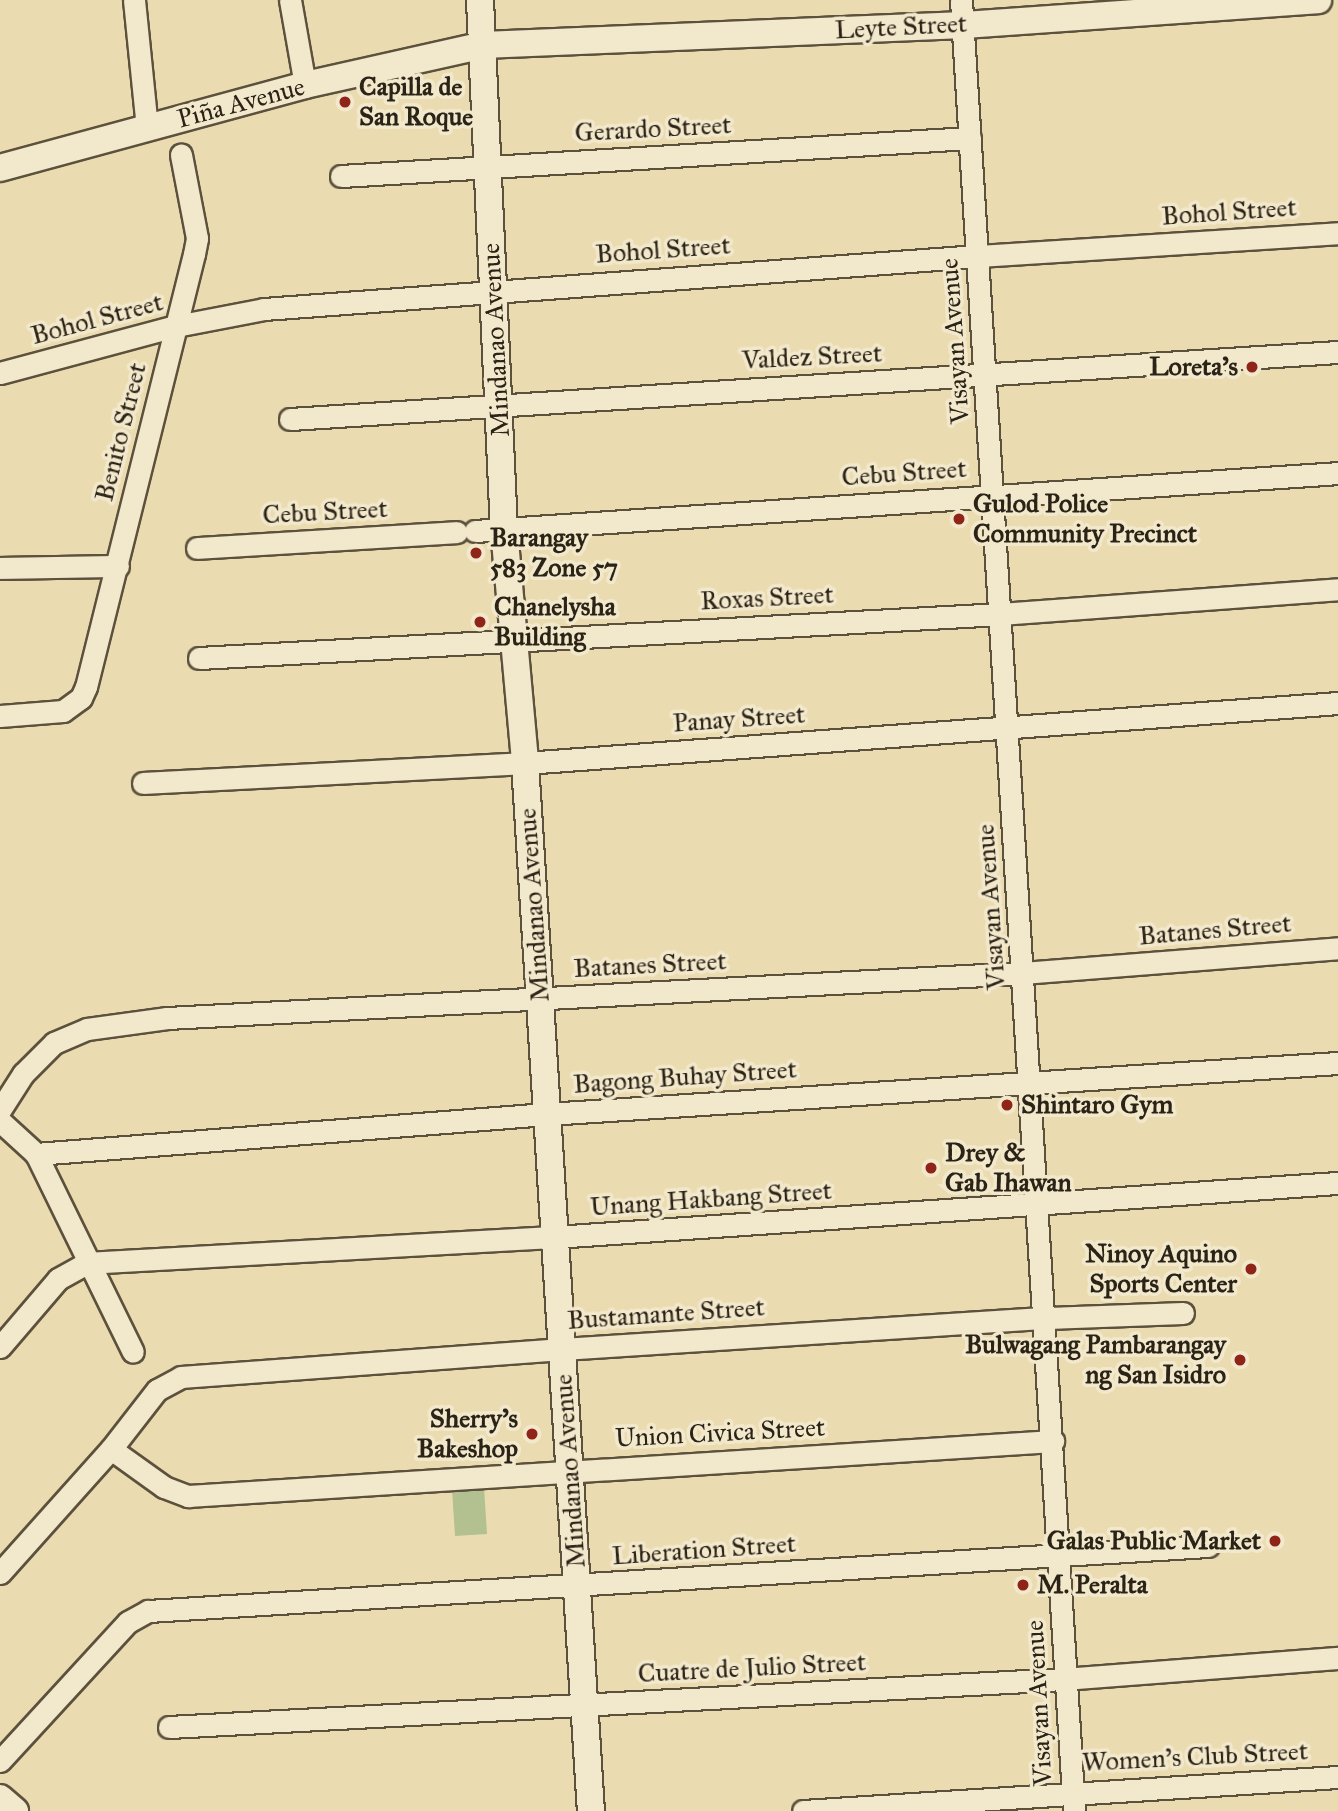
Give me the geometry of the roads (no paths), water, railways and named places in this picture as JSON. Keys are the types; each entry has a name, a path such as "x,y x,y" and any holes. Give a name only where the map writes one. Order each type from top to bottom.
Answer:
{"street":[{"path":"134,0 147,128"},
{"path":"290,0 305,85"},
{"name":"Mindanao Avenue","path":"480,0 504,530 525,763 569,1470 587,1705 591,1811"},
{"name":"Leyte Street","path":"484,45 962,12 1318,0"},
{"name":"Visayan Avenue","path":"962,12 1061,1556 1064,1679 1073,1802"},
{"name":"Piña Avenue","path":"0,168 305,85 484,45"},
{"name":"Gerardo Street","path":"341,176 970,138"},
{"name":"Benito Street","path":"0,716 63,711 81,698 86,687 197,237 181,155"},
{"name":"Bohol Street","path":"0,373 176,326 264,309 493,290 1338,233"},
{"name":"Valdez Street","path":"290,419 1338,352"},
{"name":"Cebu Street","path":"197,548 504,530 1338,473"},
{"path":"0,568 118,566"},
{"name":"Roxas Street","path":"199,658 1000,614 1338,589"},
{"name":"Panay Street","path":"143,783 525,763 1338,703"},
{"name":"Batanes Street","path":"0,1110 23,1074 46,1051 69,1035 87,1029 167,1018 1023,973 1338,948"},
{"name":"Bagong Buhay Street","path":"36,1154 547,1114 1338,1063"},
{"path":"0,1121 36,1154 87,1263 133,1352"},
{"name":"Unang Hakbang Street","path":"87,1263 555,1237 1038,1206 1338,1183"},
{"path":"0,1347 58,1279 87,1263"},
{"name":"Bustamante Street","path":"111,1448 156,1390 181,1377 1046,1318 1183,1313"},
{"name":"Union Civica Street","path":"111,1448 164,1487 188,1496 1053,1441"},
{"path":"0,1573 111,1448"},
{"name":"Liberation Street","path":"0,1761 128,1622 141,1613 1208,1546"},
{"name":"Cuatre de Julio Street","path":"169,1727 1064,1679 1338,1658"},
{"name":"Women's Club Street","path":"803,1811 1073,1802 1338,1777"}],"place":[{"name":"Capilla de San Roque","path":"345,102"},
{"name":"Loreta's","path":"1252,367"},
{"name":"Gulod Police Community Precinct","path":"959,519"},
{"name":"Barangay 583 Zone 57","path":"476,553"},
{"name":"Chanelysha Building","path":"480,622"},
{"name":"Shintaro Gym","path":"1007,1105"},
{"name":"Drey & Gab Ihawan","path":"931,1168"},
{"name":"Ninoy Aquino Sports Center","path":"1251,1269"},
{"name":"Bulwagang Pambarangay ng San Isidro","path":"1240,1360"},
{"name":"Sherry's Bakeshop","path":"532,1434"},
{"name":"Galas Public Market","path":"1275,1541"},
{"name":"M. Peralta","path":"1023,1585"}]}
